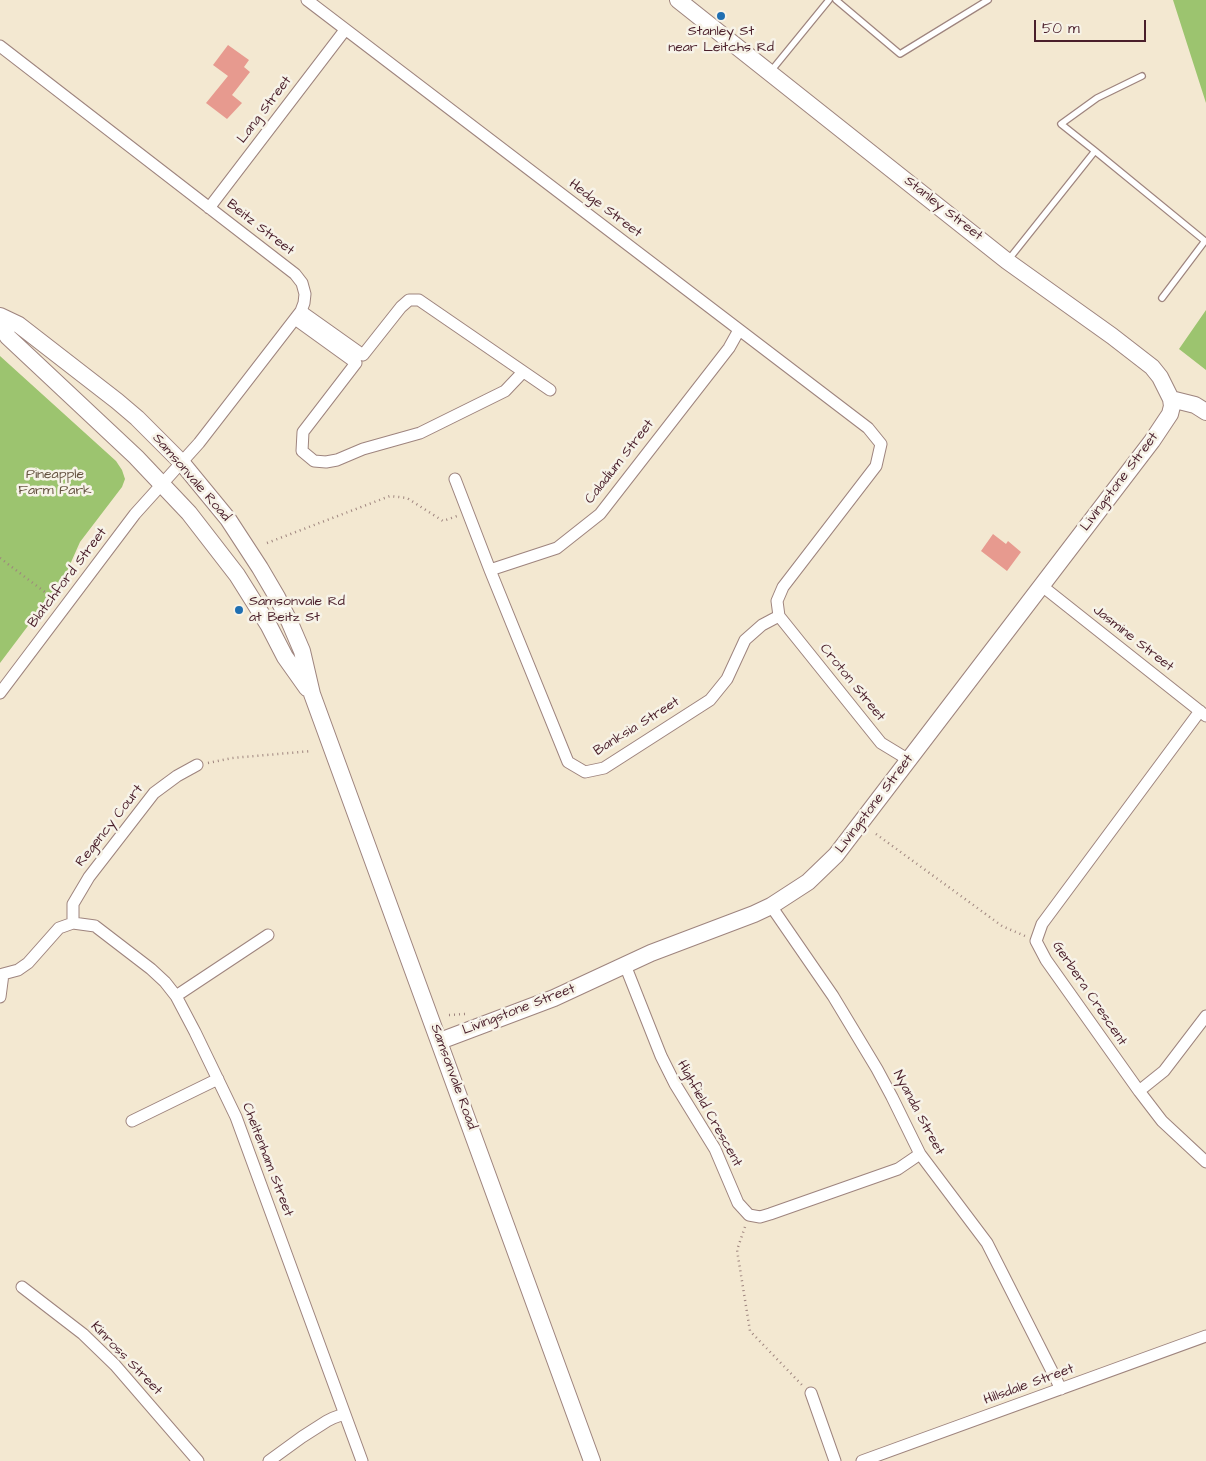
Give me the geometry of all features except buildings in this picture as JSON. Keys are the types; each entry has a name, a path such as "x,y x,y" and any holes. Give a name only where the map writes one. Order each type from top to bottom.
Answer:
{"main road":[{"name":"Stanley Street","path":"678,0 1007,261 1152,367 1160,377 1171,398"},
{"name":"Samsonvale Road","path":"0,316 19,325 109,395 137,418 182,463 233,527 277,597 302,651 312,694 592,1461"},
{"name":"Samsonvale Road","path":"0,326 8,337 136,457 194,519 237,575 269,626 285,657 312,694"},
{"path":"1171,398 1195,405 1206,412"},
{"name":"Livingstone Street","path":"440,1041 554,998 651,953 754,914 771,906 808,882 836,855 1164,424 1170,414 1171,398"}],"street":[{"name":"Hedge Street","path":"307,0 868,428 881,444 876,466 783,587 777,601 779,616"},
{"name":"Lang Street","path":"209,208 345,30"},
{"name":"Beitz Street","path":"0,46 295,274 302,283 305,294 304,303 298,315"},
{"path":"298,315 363,355 401,307 409,300 419,300 550,390"},
{"path":"298,315 356,363 303,432 302,451 314,460 326,462 337,460 362,449 420,433 505,392 523,372"},
{"path":"162,483 199,443 298,315"},
{"name":"Caladium Street","path":"490,570 557,548 600,514 729,348 739,330"},
{"name":"Banksia Street","path":"455,479 568,762 586,772 604,768 710,700 727,679 745,640 762,625 779,616"},
{"name":"Blatchford Street","path":"0,693 135,514 162,483"},
{"name":"Jasmine Street","path":"1042,586 1203,713"},
{"name":"Croton Street","path":"779,616 881,743 909,760"},
{"name":"Gerbera Crescent","path":"1203,713 1042,924 1036,941 1046,960 1138,1091 1162,1121 1206,1162"},
{"name":"Regency Court","path":"73,923 73,904 88,877 154,793 176,776 197,765"},
{"name":"Nyanda Street","path":"771,906 832,996 878,1069 920,1154 987,1243 1061,1389"},
{"path":"0,997 1,974 18,970 28,963 59,928 73,923"},
{"name":"Cheltenham Street","path":"73,923 94,926 152,970 176,996 236,1117 362,1461"},
{"path":"176,996 268,935"},
{"name":"Highfield Crescent","path":"624,965 661,1056 675,1084 714,1149 738,1204 749,1215"},
{"path":"1138,1091 1164,1071 1206,1016"},
{"path":"132,1121 218,1079"},
{"path":"749,1215 760,1217 871,1179 898,1169 920,1154"},
{"name":"Kinross Street","path":"22,1287 83,1334 115,1365 198,1461"},
{"name":"Hillsdale Street","path":"862,1461 1206,1336"},
{"path":"811,1393 835,1461"},
{"path":"269,1461 327,1421 344,1414"}],"lane":[{"path":"770,72 829,0"},
{"path":"836,0 900,54 988,0"},
{"path":"1142,76 1097,98 1061,124 1205,241 1162,298"},
{"path":"1007,261 1095,151"}],"path":[{"path":"267,543 390,496 407,498 442,521 468,512"},
{"path":"0,558 54,598"},
{"path":"197,765 232,758 312,751"},
{"path":"876,834 1002,926 1036,941"},
{"path":"749,1215 737,1250 750,1332 811,1393"}],"green space":[{"path":"1173,0 1206,0 1206,103"},
{"path":"1206,310 1206,370 1179,349"},
{"name":"Pineapple Farm Park","path":"0,356 116,461 125,479 122,487 80,542 64,578 0,663"}],"place":[{"name":"Stanley St near Leitchs Rd","path":"721,16"},
{"name":"Samsonvale Rd at Beitz St","path":"239,610"}]}
